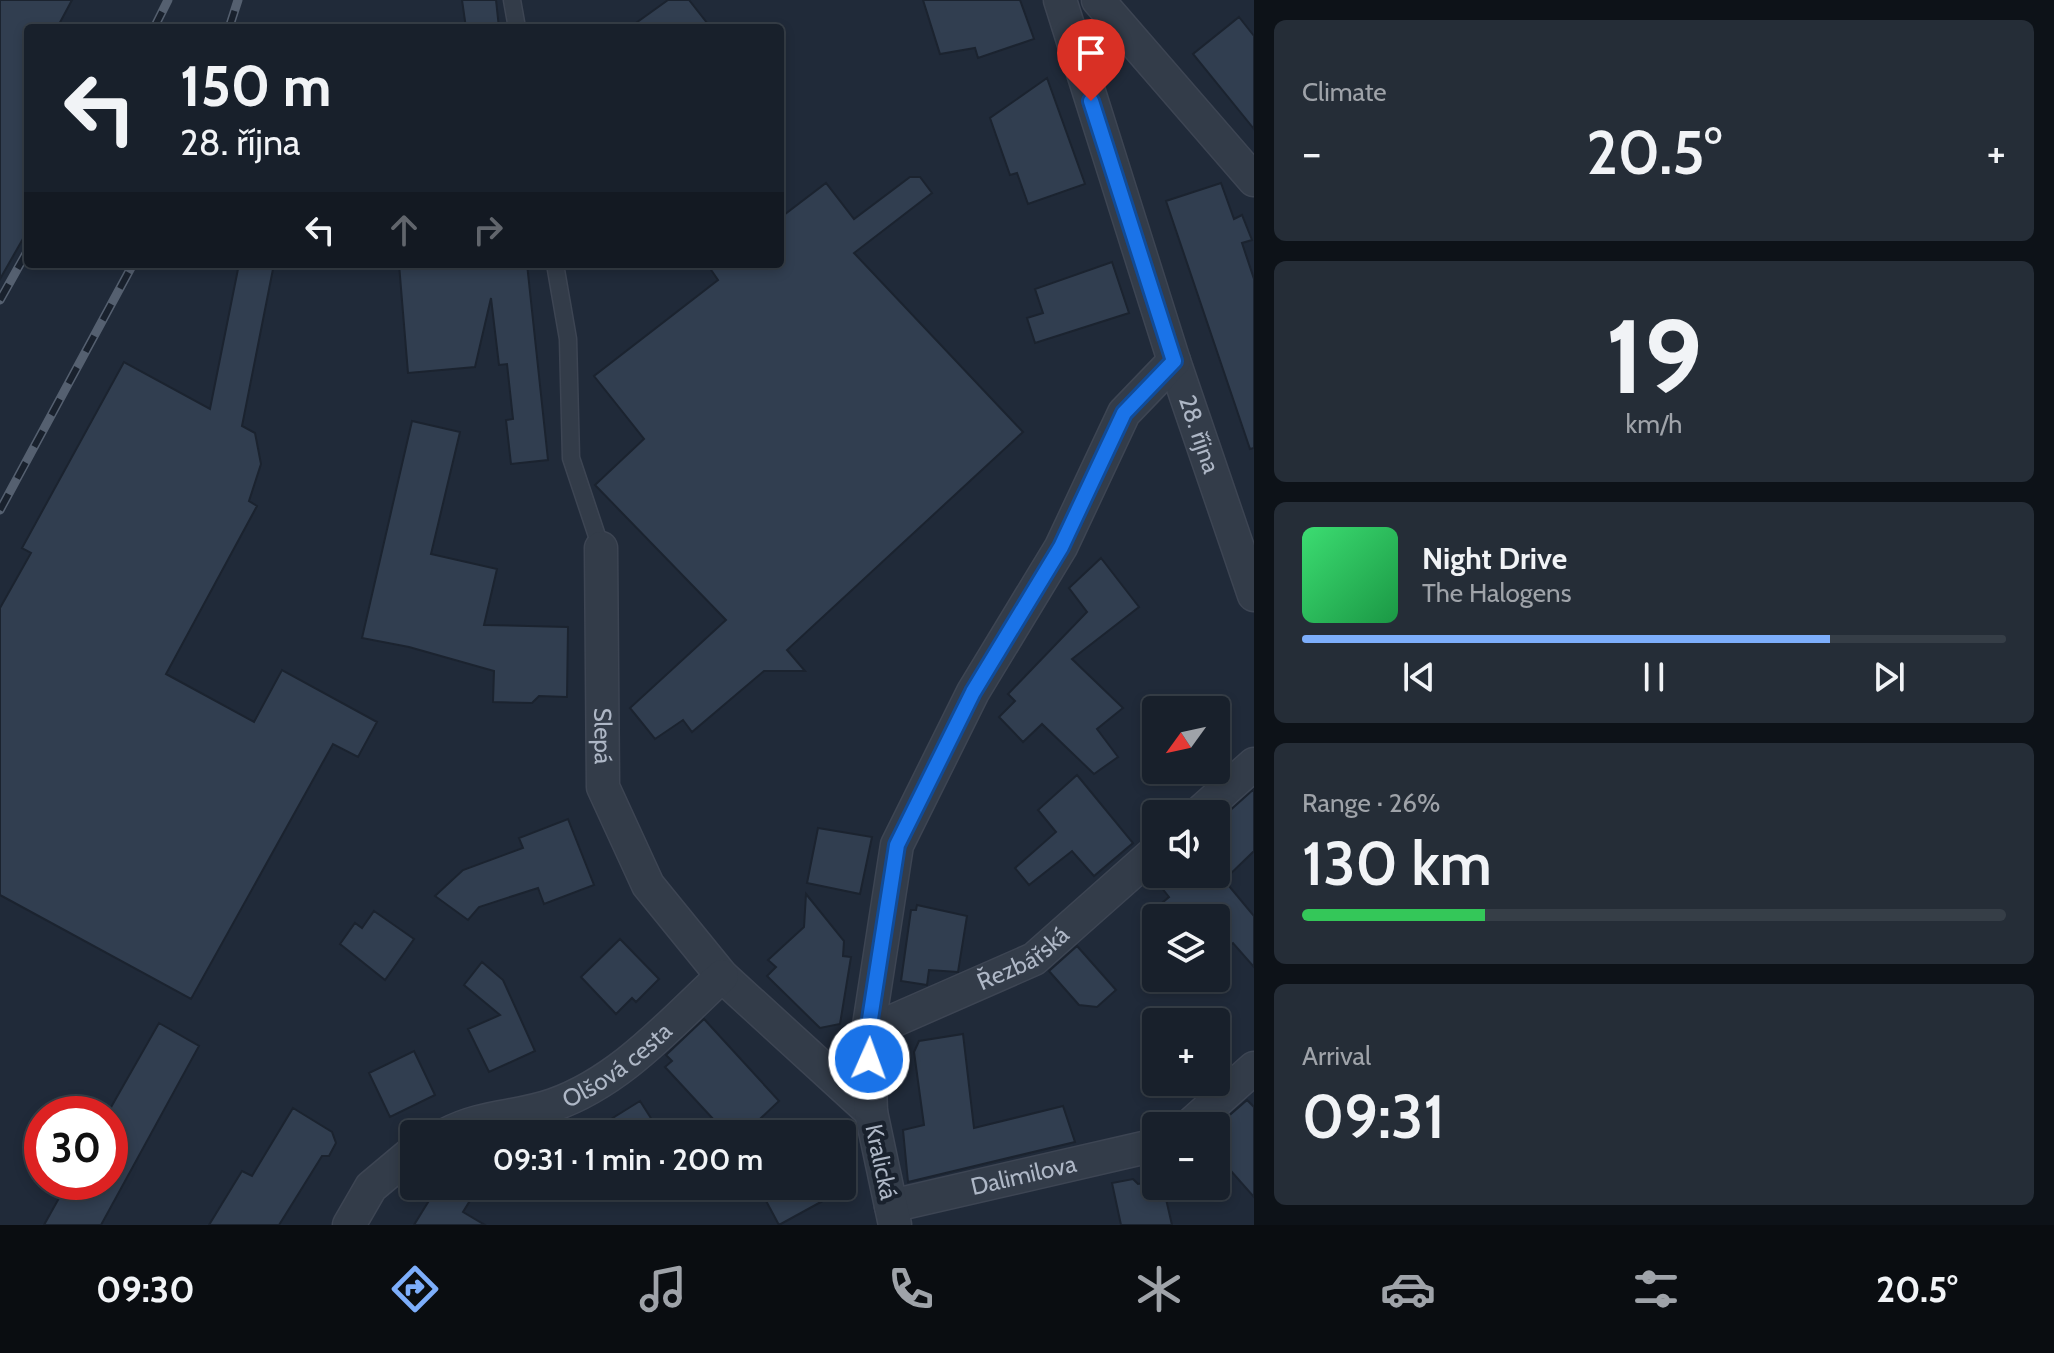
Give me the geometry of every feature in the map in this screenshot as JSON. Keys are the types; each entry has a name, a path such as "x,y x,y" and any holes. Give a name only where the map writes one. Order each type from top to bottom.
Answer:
{"street":[{"name":"28. října","path":"1060,0 1174,361 1254,595"},
{"path":"1098,0 1254,180"},
{"name":"Kralická","path":"893,1216 871,1112 868,1032 897,845 973,692 1061,547 1124,413 1174,361"},
{"name":"Slepá","path":"601,548 603,787 648,885 722,976 871,1112"},
{"path":"1214,800 1254,764"},
{"name":"Řezbářská","path":"868,1032 1034,959 1142,863"},
{"name":"Olšová cesta","path":"477,1120 552,1105 612,1078 722,976"},
{"path":"1205,1112 1254,1068"},
{"name":"Dalimilova","path":"893,1216 1142,1149"},
{"path":"349,1225 371,1187 400,1163"}],"lane":[{"path":"512,0 516,24"},
{"name":"Slepá","path":"556,268 568,339 571,458 601,548"}],"building":[{"path":"0,0 72,0 59,24 24,24 24,237 0,279"},
{"path":"462,0 496,0 499,24 465,24"},
{"path":"668,0 689,0 708,24 635,24"},
{"path":"923,0 1020,0 1034,39 978,58 975,48 940,54"},
{"path":"1239,17 1254,36 1254,129 1193,54"},
{"path":"1047,78 1085,184 1028,204 1017,173 1010,175 990,118"},
{"path":"910,177 920,177 932,193 854,253 1023,432 787,650 805,671 764,671 692,732 683,720 655,739 630,708 726,620 595,485 644,439 594,376 718,280 710,268 784,268 784,215 826,183 854,219"},
{"path":"1221,183 1234,219 1242,215 1252,240 1242,243 1254,279 1254,448 1250,449 1166,201"},
{"path":"1112,262 1129,313 1035,343 1027,318 1043,313 1035,289"},
{"path":"238,268 273,268 242,426 255,433 261,464 249,501 257,506 166,674 254,722 282,670 377,722 358,757 333,744 191,999 0,895 0,608 31,553 22,548 124,362 210,409"},
{"path":"399,268 527,268 548,460 511,464 506,420 513,419 507,364 499,365 491,298 475,367 408,373"},
{"path":"412,421 460,432 431,554 497,569 484,625 568,627 567,697 539,696 532,703 493,702 494,671 409,647 362,638"},
{"path":"1101,558 1139,607 1072,659 1123,708 1097,729 1118,757 1094,774 1042,724 1023,742 999,717 1015,701 1008,694 1087,612 1069,588"},
{"path":"1077,775 1133,843 1094,876 1072,851 1029,885 1015,868 1056,832 1038,810"},
{"path":"1254,789 1254,851 1230,874 1230,810"},
{"path":"568,819 594,885 544,904 538,888 479,907 468,920 435,896 463,870 523,848 519,838"},
{"path":"818,828 872,837 860,894 807,883"},
{"path":"1230,887 1254,916 1254,967 1233,943 1230,945 1230,904 1161,904 1169,897 1162,888"},
{"path":"806,894 844,941 843,956 851,957 840,1024 820,1028 767,976 776,967 768,960 804,927"},
{"path":"917,905 967,916 958,972 929,970 927,985 901,981 911,910 916,910"},
{"path":"374,911 414,939 385,980 340,944 355,923 362,928"},
{"path":"620,939 659,979 636,1002 632,998 616,1014 581,977"},
{"path":"1077,946 1116,990 1097,1007 1079,1005 1049,971"},
{"path":"482,962 503,980 535,1051 489,1072 468,1029 500,1015 464,985"},
{"path":"704,1019 779,1101 759,1120 714,1120 665,1067 672,1061 666,1055"},
{"path":"159,1023 199,1046 128,1176 128,1096 117,1096"},
{"path":"963,1034 974,1128 1063,1106 1075,1142 908,1182 903,1130 924,1125 914,1052 919,1041"},
{"path":"414,1051 435,1095 390,1117 369,1073"},
{"path":"1247,1100 1254,1107 1254,1197 1230,1170 1230,1115"},
{"path":"640,1101 652,1120 609,1120"},
{"path":"293,1108 332,1132 336,1143 329,1156 322,1156 279,1225 209,1225 242,1171 252,1176"},
{"path":"1133,1179 1142,1183 1142,1200 1166,1200 1172,1225 1121,1225 1112,1183"},
{"path":"58,1200 115,1200 101,1225 44,1225"},
{"path":"429,1200 470,1200 463,1212 485,1225 414,1225"},
{"path":"766,1200 825,1200 779,1225"}],"railway":[{"path":"156,24 168,0"},
{"path":"230,24 238,0"},
{"path":"0,300 24,257"},
{"path":"0,510 131,268"}],"route":[{"path":"869,1059 868,1032 897,845 973,692 1061,547 1124,413 1174,361 1091,101"}]}
